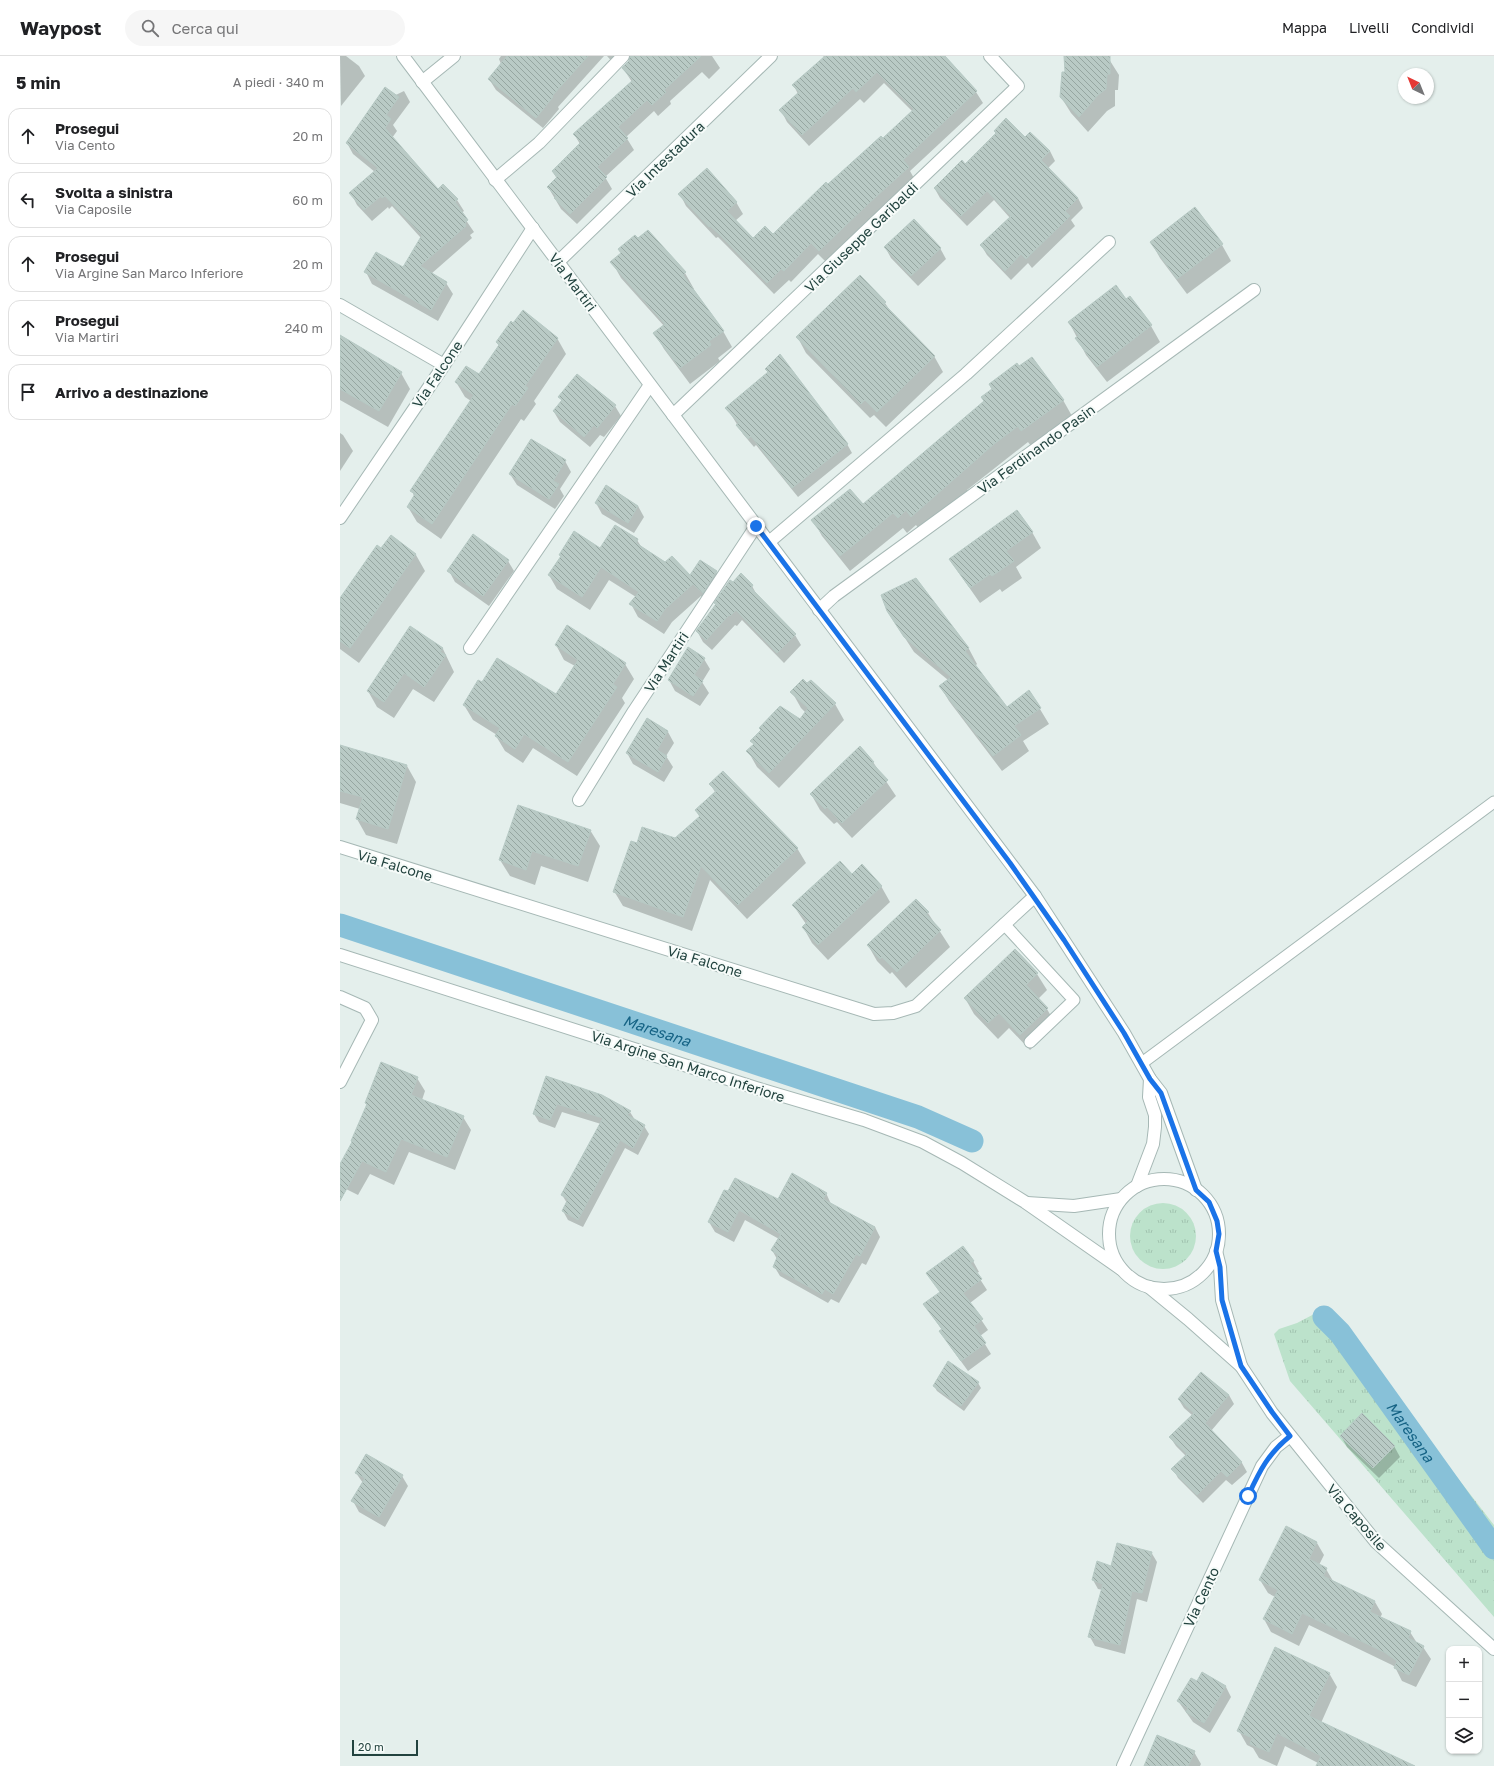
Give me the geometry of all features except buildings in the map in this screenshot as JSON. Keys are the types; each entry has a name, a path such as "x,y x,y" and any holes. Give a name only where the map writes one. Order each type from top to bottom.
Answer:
{"street":[{"name":"Via Martiri","path":"402,56 1035,896 1142,1063 1150,1079 1161,1093 1196,1190"},
{"path":"422,82 454,56"},
{"path":"495,180 539,143 623,56"},
{"name":"Via Intestadura","path":"558,262 771,56"},
{"name":"Via Giuseppe Garibaldi","path":"673,416 1018,86 990,56"},
{"name":"Via Falcone","path":"340,518 444,365 533,228"},
{"path":"769,542 966,374 1109,242"},
{"name":"Via Ferdinando Pasin","path":"819,610 834,596 1254,290"},
{"path":"340,305 444,365"},
{"path":"470,648 650,385"},
{"name":"Via Martiri","path":"579,800 634,711 756,526"},
{"name":"Via Falcone","path":"340,847 874,1014 893,1013 916,1006 1035,896"},
{"name":"Via Argine San Marco Inferiore","path":"340,955 756,1088 864,1120 923,1142 962,1162 1025,1202 1121,1269 1132,1279 1149,1287 1170,1289 1189,1283 1205,1271 1216,1251 1219,1234 1216,1215 1209,1202 1196,1190 1183,1182 1164,1179 1151,1181 1137,1186 1121,1199 1112,1214 1109,1232 1112,1252 1121,1269"},
{"path":"340,997 365,1008 372,1020 340,1082"},
{"name":"Via Martiri","path":"1137,1186 1153,1144 1155,1115 1149,1097 1150,1079"},
{"name":"Via Argine San Marco Inferiore","path":"1025,1202 1074,1206 1121,1199"},
{"name":"Via Caposile","path":"1216,1251 1220,1267 1222,1300 1241,1366"},
{"name":"Via Caposile","path":"1149,1287 1241,1366 1290,1436 1376,1542 1494,1649"},
{"name":"Via Cento","path":"1123,1766 1262,1466 1276,1447 1290,1436"}],"lane":[{"path":"1142,1063 1494,802"},
{"path":"1004,924 1074,1000 1030,1042"}],"green space":[{"path":"1163,1203 1175,1206 1186,1213 1193,1224 1196,1236 1193,1248 1186,1259 1175,1266 1163,1269 1151,1266 1140,1259 1133,1248 1130,1236 1133,1224 1140,1213 1151,1206"},
{"path":"1318,1312 1327,1313 1334,1318 1494,1525 1494,1617 1290,1381 1274,1334 1279,1329 1297,1323"}],"waterway":[{"name":"Maresana","path":"340,925 918,1117 972,1141"},
{"name":"Maresana","path":"1324,1317 1340,1333 1494,1548"}],"route":[{"path":"756,526 858,664 1035,896 1124,1033 1150,1079 1161,1093 1196,1190 1209,1202 1216,1215 1219,1234 1216,1251 1220,1267 1222,1300 1241,1366 1290,1436 1276,1447 1262,1466 1248,1496"}]}
